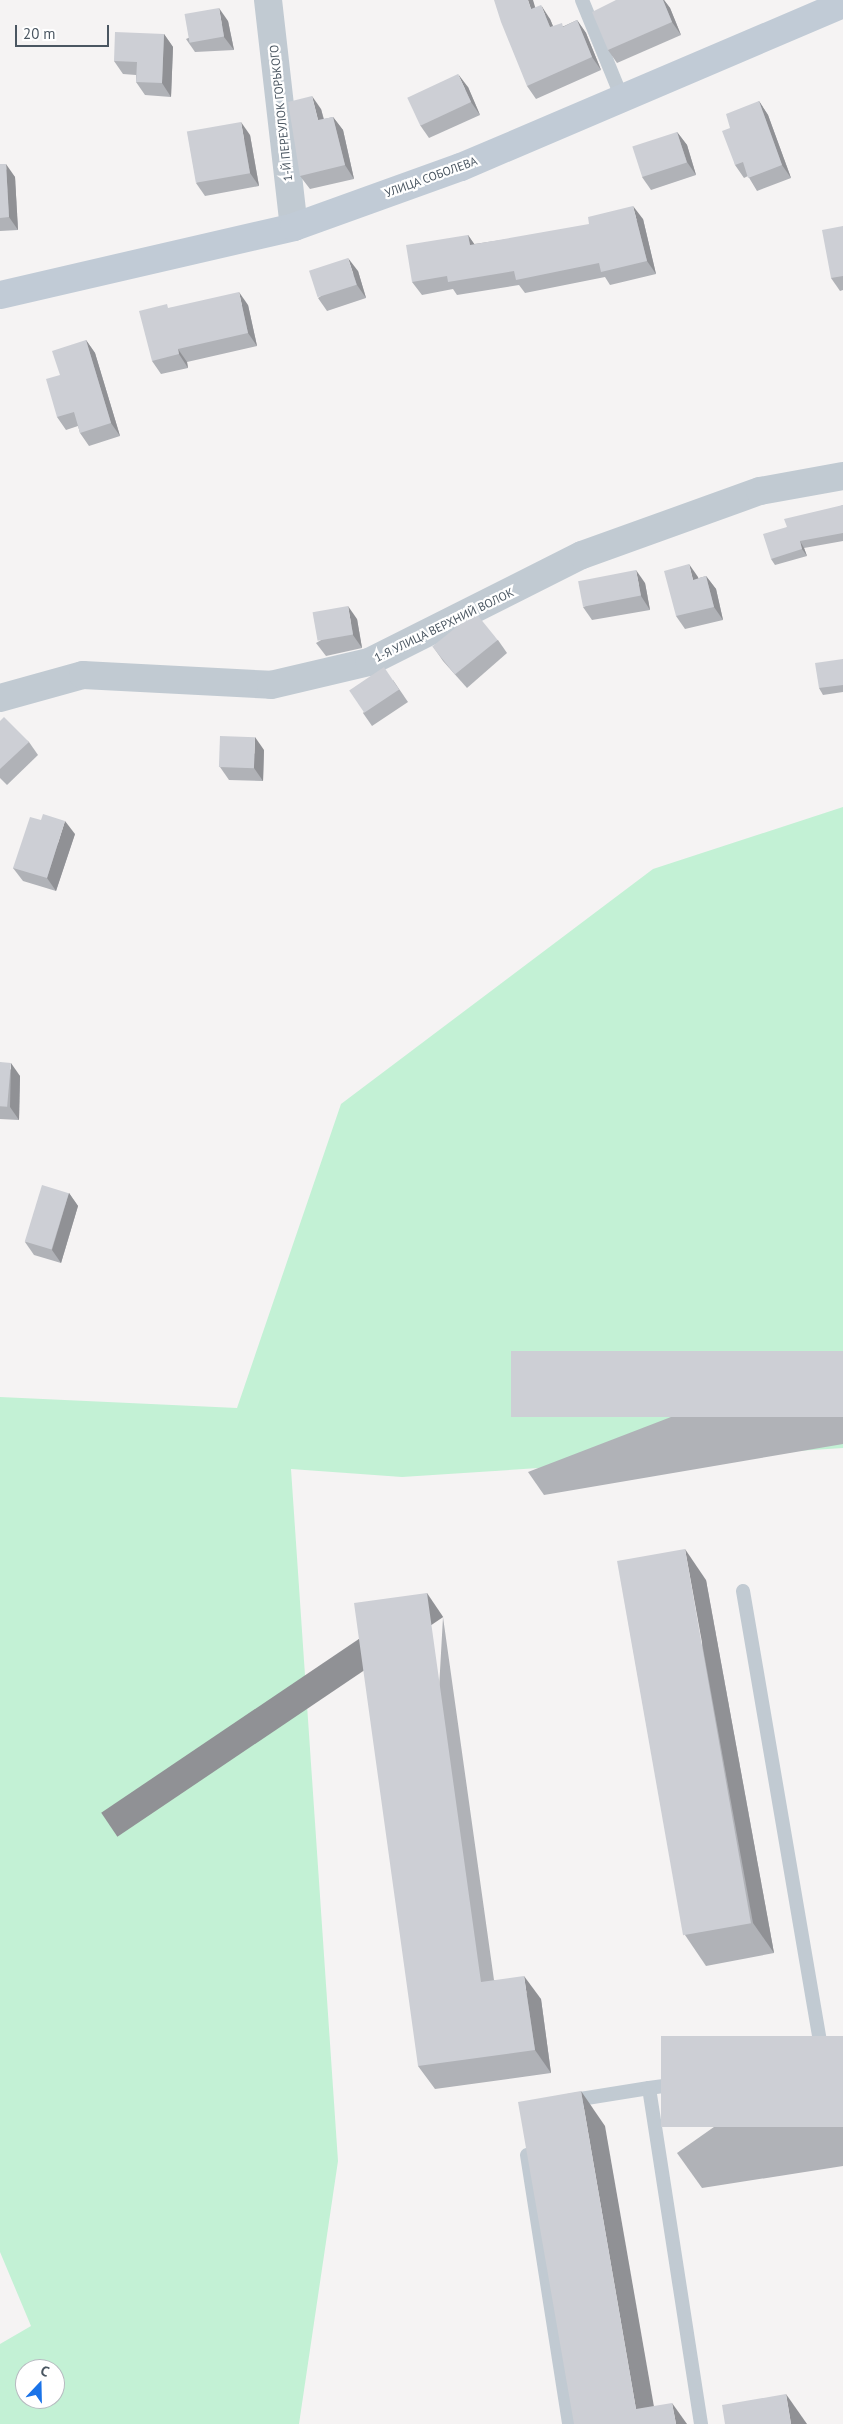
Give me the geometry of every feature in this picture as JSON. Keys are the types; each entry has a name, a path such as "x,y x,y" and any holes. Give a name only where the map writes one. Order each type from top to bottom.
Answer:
{"street":[{"name":"1-Й ПЕРЕУЛОК ГОРЬКОГО","path":"268,0 294,227"},
{"name":"УЛИЦА СОБОЛЕВА","path":"0,295 294,227 461,167 843,4"},
{"name":"1-Я УЛИЦА ВЕРХНИЙ ВОЛОК","path":"0,698 83,676 272,685 369,662 582,555 760,490 843,476"}],"lane":[{"path":"582,0 622,98"},
{"path":"743,1591 824,2061"},
{"path":"557,2102 698,2081"},
{"path":"649,2088 702,2424"},
{"path":"524,2138 569,2424"}],"green space":[{"path":"843,807 843,1448 402,1477 291,1469 338,2161 299,2424 0,2424 0,2344 31,2326 0,2252 0,1397 237,1408 341,1104 653,869"}],"building":[{"path":"494,0 528,0 531,9 541,5 550,27 562,23 563,27 577,20 592,57 527,86"},
{"path":"616,0 663,0 672,22 608,50 592,12"},
{"path":"219,8 224,37 190,43 185,14"},
{"path":"115,32 164,34 162,83 136,82 137,62 114,61"},
{"path":"458,74 471,102 420,126 407,98"},
{"path":"312,96 318,120 333,117 345,165 300,176 288,102"},
{"path":"759,101 782,165 748,178 743,162 735,165 722,131 730,128 726,114"},
{"path":"241,122 250,173 196,183 187,132"},
{"path":"677,132 687,162 642,177 632,147"},
{"path":"0,164 6,164 9,217 0,218"},
{"path":"633,206 647,261 601,272 599,263 516,280 514,271 448,282 447,276 412,282 406,245 468,235 470,245 589,224 588,217"},
{"path":"843,226 843,276 831,278 822,230"},
{"path":"348,258 357,285 318,297 309,271"},
{"path":"239,292 248,333 178,349 179,354 152,361 139,311 167,304 168,308"},
{"path":"86,340 111,423 80,433 74,412 57,417 46,379 60,375 52,351"},
{"path":"843,505 843,533 800,541 802,549 771,559 763,534 787,527 784,519"},
{"path":"689,564 693,580 706,576 714,607 676,616 664,571"},
{"path":"636,570 641,596 583,607 578,581"},
{"path":"348,606 353,635 318,641 313,612"},
{"path":"475,612 498,640 455,675 432,647"},
{"path":"843,659 843,685 819,688 815,663"},
{"path":"384,667 399,689 364,713 349,690"},
{"path":"4,717 29,742 0,769 0,721"},
{"path":"220,736 255,737 254,768 219,767"},
{"path":"43,814 65,821 47,878 13,868 30,817 41,820"},
{"path":"0,1062 11,1063 7,1107 0,1106"},
{"path":"42,1185 69,1193 52,1250 25,1241"},
{"path":"511,1351 843,1351 843,1417 511,1417"},
{"path":"685,1549 751,1923 683,1935 617,1561"},
{"path":"427,1593 481,1982 524,1976 535,2050 418,2066 354,1603"},
{"path":"661,2036 843,2036 843,2127 661,2127"},
{"path":"581,2091 636,2409 672,2403 676,2424 574,2424 518,2102"},
{"path":"786,2394 791,2424 725,2424 722,2405"}]}
